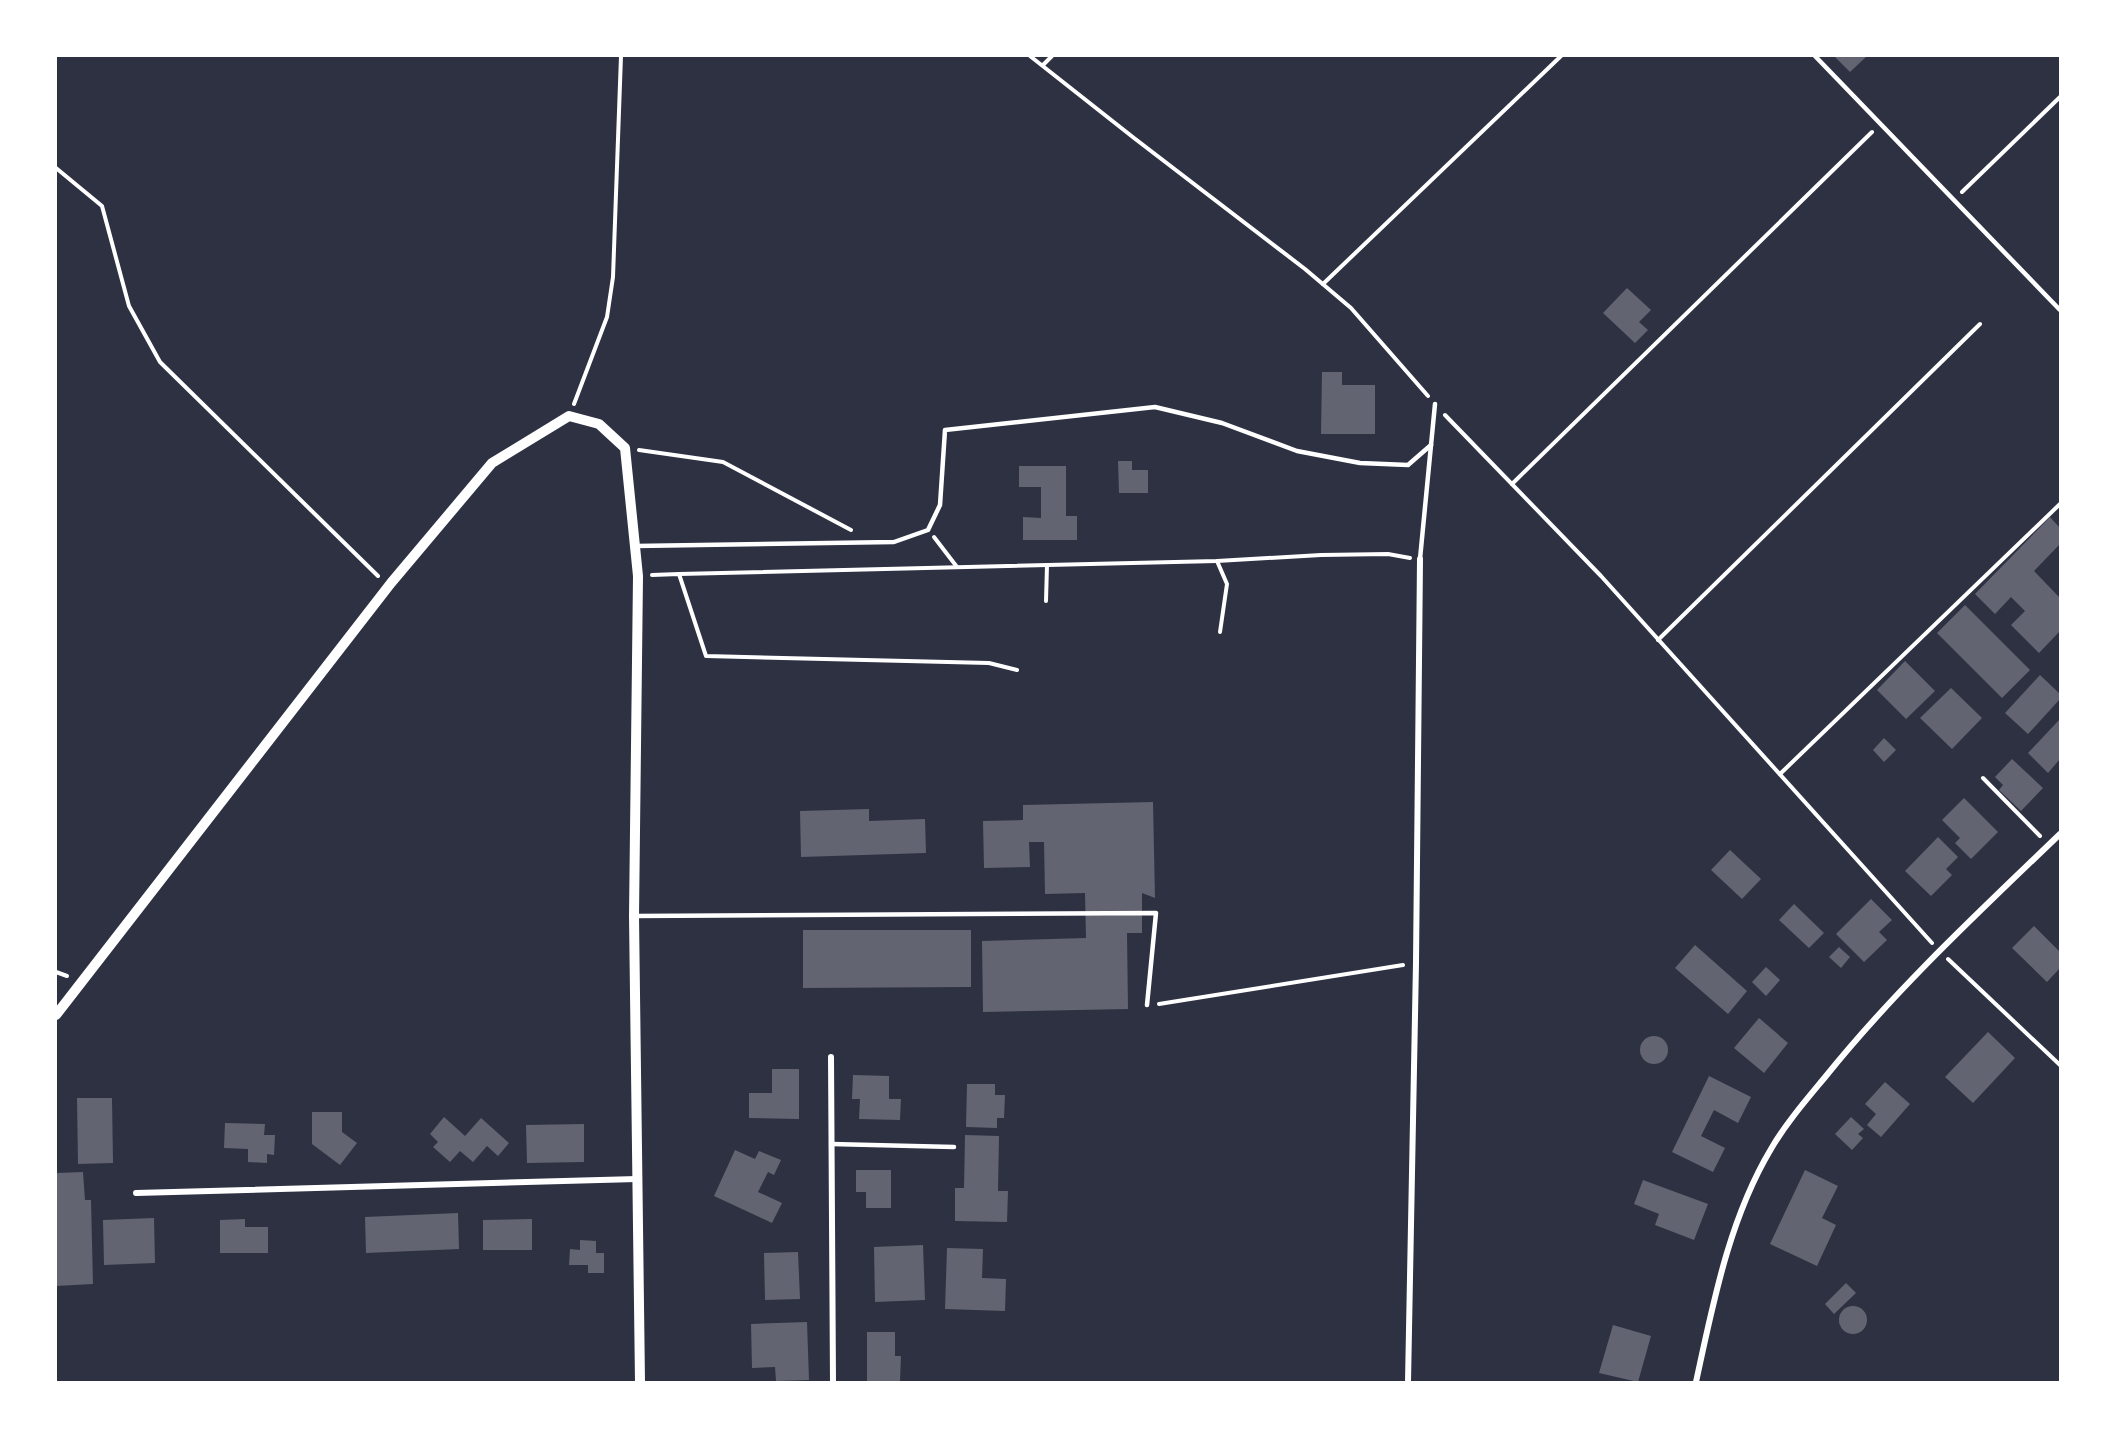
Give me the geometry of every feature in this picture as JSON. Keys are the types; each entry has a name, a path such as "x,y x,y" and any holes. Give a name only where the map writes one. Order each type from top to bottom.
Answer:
{"street":[{"path":"56,1015 380,597 492,463 569,416 600,424 625,448 638,576 634,916 640,1383"},
{"path":"1408,1383 1416,963 1420,559"},
{"path":"1696,1383 1713,1304 1737,1223 1771,1149 1849,1047 1940,952 2061,834"},
{"path":"831,1057 833,1383"},
{"path":"136,1193 637,1179"}],"lane":[{"path":"1815,56 2061,310"},
{"path":"1420,559 1435,404"},
{"path":"635,546 894,542 928,530 940,505 945,430 1155,407 1222,423 1296,451 1360,463 1408,465 1431,445"},
{"path":"634,916 1156,913 1147,1005"},
{"path":"831,1144 954,1147"}],"path":[{"path":"569,416 607,317 614,277 621,56"},
{"path":"1030,56 1351,308 1435,404 1600,576 1940,952 2061,1065"},
{"path":"1043,65 1052,56"},
{"path":"1323,284 1561,56"},
{"path":"1954,199 2061,97"},
{"path":"1512,484 1881,123"},
{"path":"56,168 102,206 129,306 160,363 378,576 380,597"},
{"path":"1658,640 1980,324"},
{"path":"625,448 723,462 872,542"},
{"path":"1780,774 2061,504"},
{"path":"928,530 957,567"},
{"path":"638,576 1217,561 1321,555 1388,554 1420,559"},
{"path":"1217,561 1227,584 1220,632"},
{"path":"1046,601 1047,566"},
{"path":"679,574 706,656 989,663 1017,670"},
{"path":"1983,778 2049,845"},
{"path":"1147,1005 1416,963"}],"building":[{"path":"1834,56 1867,56 1850,72"},
{"path":"1627,288 1651,310 1639,322 1648,330 1635,343 1603,313"},
{"path":"1322,372 1342,372 1342,385 1375,385 1375,434 1321,434"},
{"path":"1118,461 1132,461 1132,470 1148,470 1148,493 1119,493"},
{"path":"1019,466 1066,466 1066,516 1077,516 1077,540 1023,540 1023,517 1041,518 1041,487 1019,487"},
{"path":"2050,517 2060,528 2060,544 2034,571 2060,598 2060,631 2039,653 2011,625 2025,611 2011,597 1995,614 1975,594"},
{"path":"1965,605 2030,670 2002,698 1937,633"},
{"path":"1905,661 1935,691 1906,719 1877,690"},
{"path":"2040,675 2060,694 2060,699 2028,734 2005,713"},
{"path":"1951,688 1982,718 1952,749 1920,718"},
{"path":"2060,719 2060,759 2048,773 2028,753"},
{"path":"1884,738 1896,750 1884,762 1873,750"},
{"path":"2012,759 2043,788 2021,811 1999,790 2003,785 1995,777"},
{"path":"1964,798 1998,832 1971,859 1955,843 1960,838 1942,820"},
{"path":"1153,802 1155,898 1142,893 1142,933 1127,933 1128,1009 983,1012 982,941 1086,938 1085,893 1045,894 1044,842 1029,842 1030,867 984,868 983,821 1023,820 1023,805"},
{"path":"869,809 869,821 925,819 926,853 801,857 800,811"},
{"path":"1938,837 1958,857 1946,869 1952,875 1931,896 1905,871"},
{"path":"1730,850 1761,879 1742,899 1711,870"},
{"path":"1871,899 1892,920 1879,932 1887,940 1864,962 1836,934"},
{"path":"1794,904 1824,933 1809,948 1779,920"},
{"path":"2034,926 2060,952 2060,968 2047,982 2012,948"},
{"path":"803,930 971,930 971,987 803,988"},
{"path":"1695,945 1747,991 1728,1014 1675,968"},
{"path":"1839,947 1850,957 1841,968 1829,957"},
{"path":"1766,967 1780,980 1766,996 1752,982"},
{"path":"1759,1018 1788,1043 1764,1073 1734,1048"},
{"path":"1988,1032 2015,1058 1973,1103 1945,1077"},
{"path":"1654,1036 1664,1040 1668,1050 1664,1060 1654,1064 1644,1060 1640,1050 1644,1040"},
{"path":"772,1069 799,1069 799,1119 749,1118 749,1093 772,1093"},
{"path":"853,1075 889,1076 889,1099 901,1099 900,1120 859,1119 860,1099 852,1099"},
{"path":"1709,1076 1751,1097 1738,1123 1714,1110 1701,1136 1725,1148 1713,1172 1672,1152"},
{"path":"1885,1082 1910,1104 1881,1137 1867,1125 1876,1114 1865,1104"},
{"path":"967,1084 995,1084 995,1095 1005,1095 1004,1118 997,1118 997,1128 966,1127"},
{"path":"77,1098 112,1098 113,1163 78,1164"},
{"path":"312,1112 342,1112 342,1132 357,1143 340,1165 312,1144"},
{"path":"444,1117 465,1136 481,1118 509,1143 498,1156 487,1146 473,1162 460,1151 450,1162 433,1147 438,1142 430,1134"},
{"path":"1851,1117 1864,1129 1858,1134 1863,1138 1852,1150 1835,1134"},
{"path":"225,1123 265,1124 264,1135 275,1135 274,1155 267,1154 267,1163 248,1162 248,1149 224,1148"},
{"path":"584,1124 584,1162 527,1163 526,1125"},
{"path":"965,1135 999,1136 998,1191 1008,1191 1007,1222 955,1221 955,1188 964,1188"},
{"path":"735,1150 755,1159 759,1151 781,1160 774,1175 768,1172 758,1192 782,1203 772,1223 714,1196"},
{"path":"856,1170 891,1170 891,1208 866,1208 866,1192 856,1192"},
{"path":"1805,1170 1838,1186 1822,1218 1836,1225 1817,1266 1770,1244"},
{"path":"83,1172 85,1200 91,1200 93,1284 56,1286 56,1173"},
{"path":"1643,1180 1708,1204 1694,1240 1655,1225 1659,1214 1634,1204"},
{"path":"458,1213 459,1249 366,1253 365,1217"},
{"path":"154,1218 155,1263 104,1265 103,1220"},
{"path":"245,1219 245,1227 268,1227 268,1253 220,1253 220,1220"},
{"path":"532,1219 532,1250 483,1250 483,1220"},
{"path":"580,1240 596,1241 596,1253 604,1253 604,1273 588,1273 588,1265 569,1265 570,1249 580,1250"},
{"path":"923,1245 925,1300 875,1302 874,1247"},
{"path":"947,1248 983,1249 982,1278 1006,1279 1005,1311 945,1309"},
{"path":"798,1252 800,1299 765,1300 764,1253"},
{"path":"1846,1283 1856,1293 1834,1314 1825,1304"},
{"path":"1853,1306 1863,1310 1867,1320 1863,1330 1853,1334 1843,1330 1839,1320 1843,1310"},
{"path":"807,1322 809,1380 776,1381 775,1367 752,1368 751,1324"},
{"path":"1613,1325 1651,1336 1638,1382 1599,1373"},
{"path":"867,1332 895,1332 895,1356 901,1356 900,1382 867,1382"}]}
